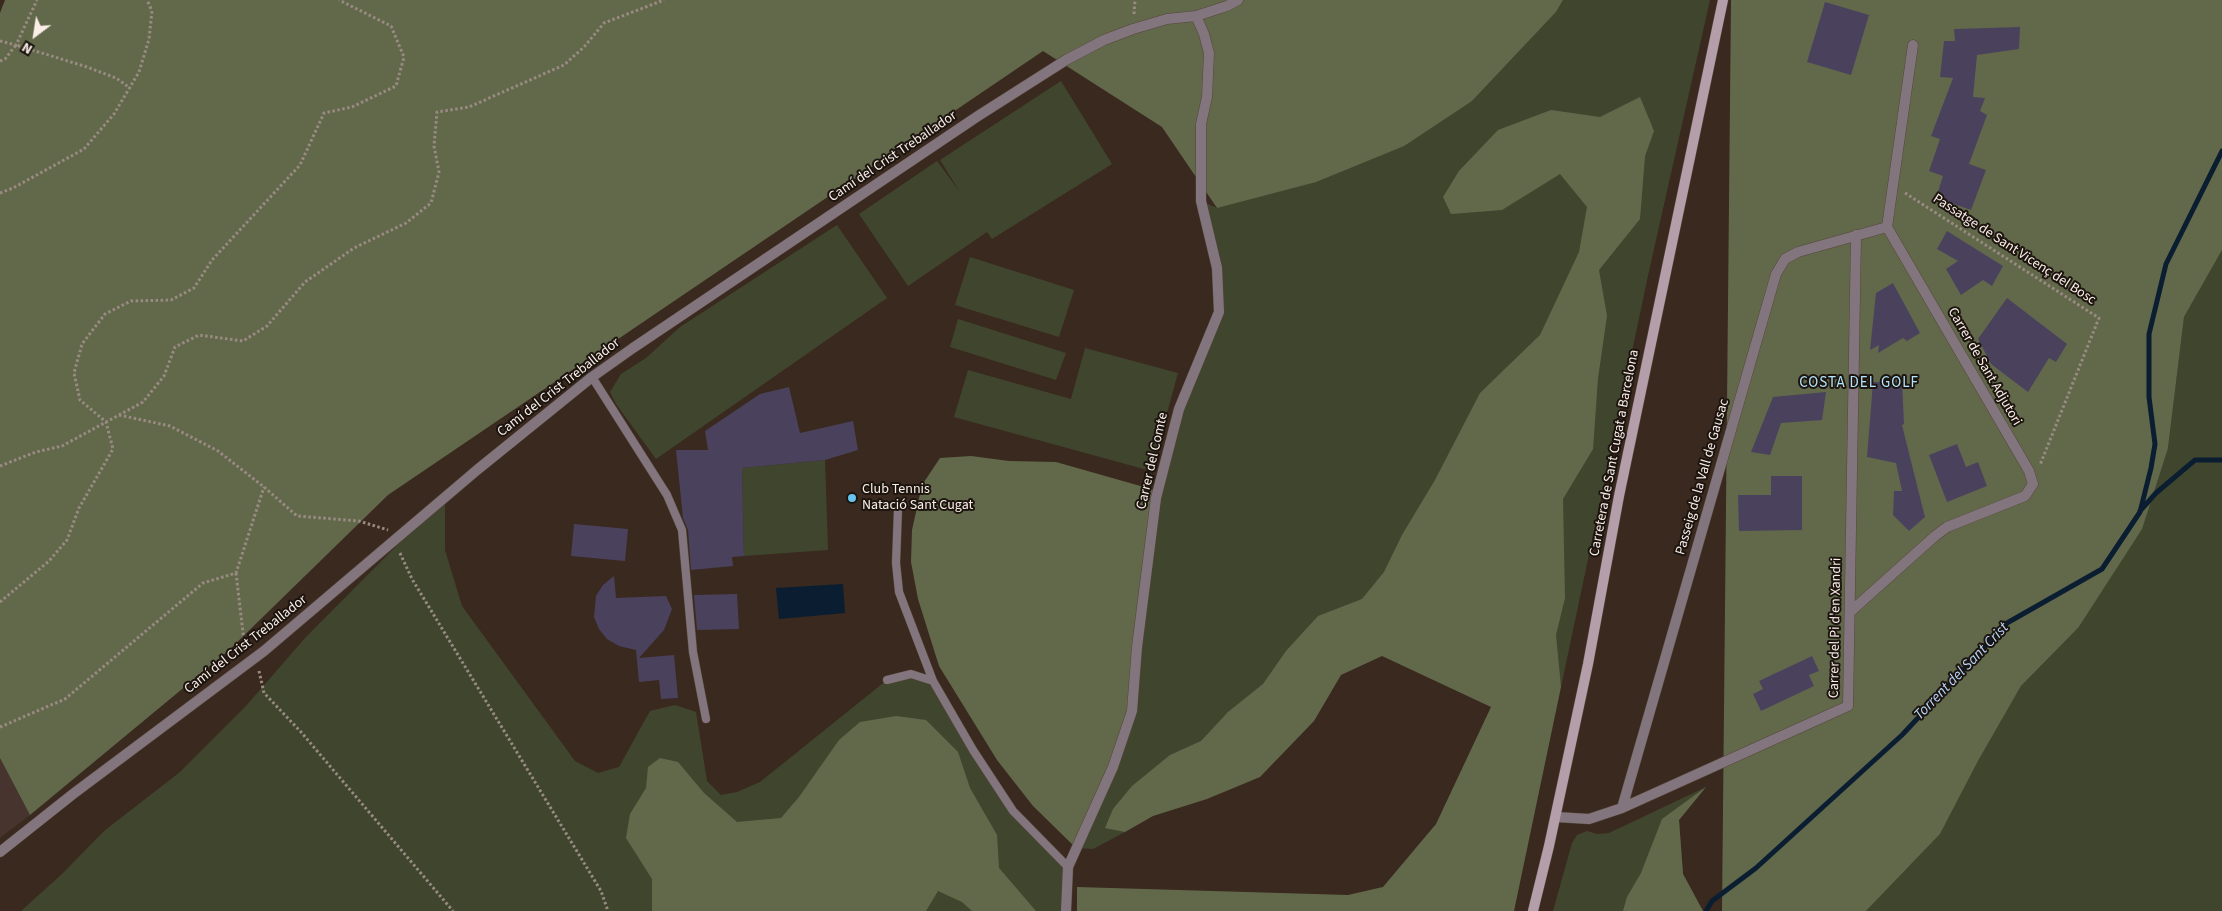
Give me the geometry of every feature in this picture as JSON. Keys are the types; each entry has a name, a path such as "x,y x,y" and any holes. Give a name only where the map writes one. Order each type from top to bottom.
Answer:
{"main road":[{"name":"Carretera de Sant Cugat a Barcelona","path":"1533,911 1556,817 1588,664 1619,496 1723,0"}],"street":[{"name":"Camí del Crist Treballador","path":"0,852 73,794 256,657 477,470 592,377 1066,60 1104,40 1145,25 1166,19 1196,16 1227,6 1238,0"},
{"name":"Carrer del Comte","path":"1066,911 1068,867 1113,767 1132,711 1137,646 1156,498 1180,409 1218,312 1217,268 1201,201 1201,124 1207,97 1209,53 1204,34 1196,16"},
{"path":"1887,227 1913,45"},
{"name":"Passeig de la Vall de Gausac","path":"1622,808 1776,274 1785,259 1798,252 1887,227"},
{"name":"Carrer de Sant Adjutori","path":"1887,227 2028,471 2032,484"},
{"name":"Carrer del Pi d'en Xandri","path":"1556,817 1589,819 1622,808 1848,706 1856,235"},
{"path":"1850,612 1941,532 2025,496 2032,484"}],"lane":[{"path":"592,377 668,495 682,530 693,652 706,719"},
{"path":"898,509 896,562 899,592 933,681 973,750 1013,811 1068,867"},
{"path":"887,680 911,674 933,681"}],"path":[{"path":"0,61 5,59 16,45 36,0"},
{"path":"0,193 13,188 84,149 114,114 140,72 149,39 152,11 147,0"},
{"path":"0,602 49,561 67,540 79,508 113,449 106,422 80,400 74,373 82,344 105,314 131,301 171,300 194,288 212,260 300,165 324,112 352,107 396,86 404,57 391,26 339,0"},
{"path":"0,466 36,452 62,446 143,402 164,376 174,348 199,335 244,341 267,326 305,282 354,248 406,223 431,203 439,172 434,146 437,112 468,107 564,65 584,47 604,23 664,0"},
{"path":"0,41 95,70 116,78 130,88"},
{"name":"Passatge de Sant Vicenç del Bosc","path":"1893,185 2099,318 2032,484"},
{"path":"119,415 170,426 218,451 297,516 358,521 403,534"},
{"path":"247,664 236,573 264,487"},
{"path":"394,541 412,579 601,891 608,911"},
{"path":"0,727 65,699 203,583 236,573"},
{"path":"256,657 264,693 301,732 453,911"}],"shaded area":[{"path":"0,758 30,815 0,838"}],"green space":[{"path":"5,0 1563,0 1556,12 1472,101 1404,146 1316,182 1217,208 1162,127 1043,51 388,495 228,651 30,815 0,758 0,13"},
{"path":"1563,0 1710,0 1649,271 1561,687 1524,635 1423,595 1167,787 1125,832 1093,849 1076,848 1156,498 1179,409 1219,312 1217,268 1201,201 1217,208 1472,101 1556,12"},
{"path":"1731,0 2222,0 2222,250 2184,317 2168,448 2142,529 2078,628 2021,686 1978,761 1940,834 1866,911 1722,911"},
{"path":"1061,81 1112,164 992,239 987,232 908,286 859,214 937,161 960,192 940,160"},
{"path":"1640,97 1654,131 1645,156 1640,219 1599,270 1607,316 1598,378 1593,449 1563,499 1565,598 1556,635 1561,687 1514,911 1077,911 1077,887 1348,895 1383,887 1436,824 1491,707 1382,656 1341,675 1314,721 1260,777 1207,799 1153,816 1125,832 1105,828 1113,809 1132,786 1170,755 1201,741 1228,712 1263,684 1286,651 1318,616 1362,599 1384,572 1402,535 1435,480 1480,393 1540,335 1579,252 1587,207 1560,174 1502,210 1451,214 1443,197 1459,171 1498,130 1551,110 1600,117"},
{"path":"837,225 887,298 656,459 616,404 610,392 621,374 646,358 680,327"},
{"path":"2222,250 2222,911 1866,911 1940,834 1978,761 2021,686 2078,628 2168,448 2184,317"},
{"path":"970,257 1074,290 1059,337 955,305"},
{"path":"958,319 1066,353 1056,380 950,347"},
{"path":"1085,348 1178,373 1151,471 954,417 968,370 1071,399"},
{"path":"971,456 1009,461 1056,462 1158,491 1132,711 1076,848 1033,806 997,760 939,666 918,599 911,562 912,530 922,485 940,458"},
{"path":"825,460 828,550 744,556 742,468"},
{"path":"445,497 445,550 462,606 575,761 598,773 619,767 650,711 675,705 696,712 707,781 721,795 737,792 760,782 887,680 911,674 933,681 1013,811 1068,867 1066,911 21,911 62,874 104,831 180,772 246,706 305,638"},
{"path":"896,716 926,720 958,752 970,788 997,835 999,868 1036,911 972,911 962,902 938,891 926,911 652,911 652,879 626,838 630,814 646,788 648,767 660,758 678,762 704,793 737,822 781,818 799,797 839,740 860,722"},
{"path":"1706,787 1679,820 1683,874 1703,911 1553,911 1572,843 1577,835 1587,831 1597,834 1609,833"},
{"path":"1706,787 1679,820 1683,874 1703,911 1623,911 1627,897 1641,873 1662,819"}],"water":[{"path":"843,584 845,613 779,619 776,588"}],"building":[{"path":"1825,2 1869,15 1851,75 1807,62"},
{"path":"2020,27 2019,49 1977,55 1973,97 1985,98 1980,111 1987,115 1969,164 1986,170 1971,210 1936,198 1943,176 1929,171 1940,139 1931,136 1953,78 1940,77 1944,41 1955,41 1954,29"},
{"path":"1947,231 2003,266 1992,286 1983,280 1961,295 1946,269 1958,261 1937,249"},
{"path":"1893,283 1920,333 1907,341 1903,338 1878,353 1879,345 1870,350 1876,293"},
{"path":"2007,298 2067,344 2056,362 2049,358 2028,392 1991,364 1978,339"},
{"path":"1873,382 1902,382 1904,424 1902,425 1925,517 1909,531 1893,515 1894,491 1902,491 1896,463 1867,457"},
{"path":"789,387 800,433 853,421 858,450 825,460 742,468 744,556 732,557 733,566 691,570 688,530 683,518 676,450 708,450 705,431 760,394"},
{"path":"1826,392 1822,420 1781,423 1770,455 1751,452 1773,397"},
{"path":"1957,444 1966,467 1978,462 1987,486 1947,502 1929,455"},
{"path":"1771,476 1802,476 1802,530 1739,531 1738,495 1771,495"},
{"path":"574,524 628,529 625,561 571,556"},
{"path":"614,576 616,598 666,596 672,609 664,630 639,658 674,655 678,698 661,699 659,680 639,682 636,650 619,646 607,639 599,629 594,617 596,596 603,585"},
{"path":"737,594 739,629 697,630 694,595"},
{"path":"1812,656 1819,671 1809,675 1814,686 1761,711 1753,694 1763,689 1759,681"}],"waterway":[{"name":"Torrent del Sant Crist","path":"1706,911 1712,901 1756,868 1902,735 2007,623 2102,569 2140,512 2151,468 2155,444 2149,397 2149,334 2166,264 2222,151"},
{"path":"2140,511 2156,493 2195,460 2222,460"}],"place":[{"name":"Club Tennis Natació Sant Cugat","path":"852,498"}],"district":[{"name":"COSTA DEL GOLF","path":"1859,384"}]}
